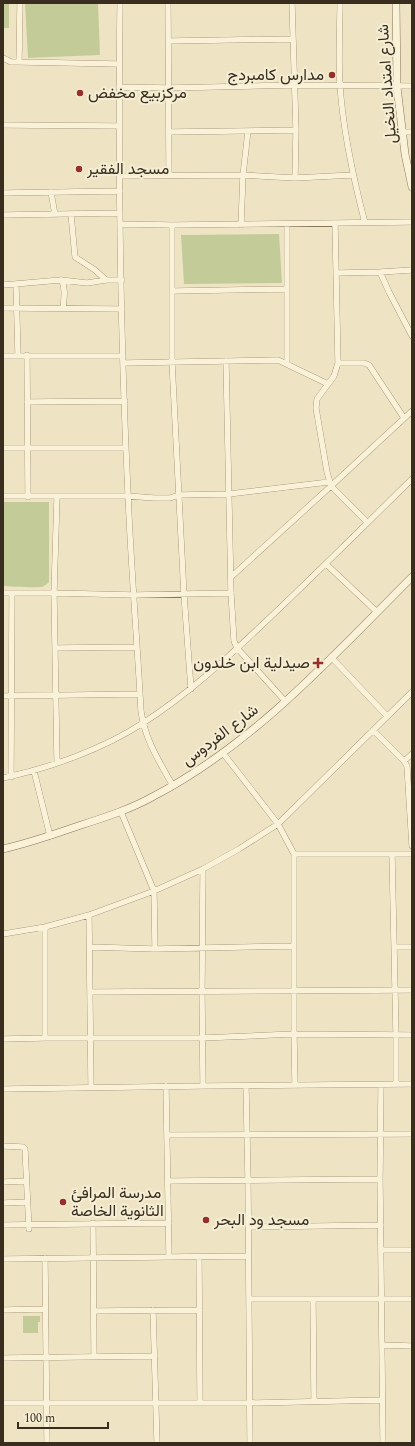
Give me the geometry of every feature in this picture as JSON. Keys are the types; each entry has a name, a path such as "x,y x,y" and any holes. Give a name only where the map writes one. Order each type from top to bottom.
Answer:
{"street":[{"path":"19,62 20,3"},
{"path":"120,3 119,126 123,363 128,496 140,694 143,723 147,739 173,786"},
{"path":"168,3 169,175"},
{"path":"292,3 296,130 295,178"},
{"path":"340,3 340,86 345,136 365,223"},
{"name":"شارع امتداد النخيل","path":"396,3 397,87 402,132 412,187"},
{"path":"169,41 293,39"},
{"path":"3,58 11,62 119,64"},
{"path":"119,87 168,88 295,85 412,86"},
{"path":"3,124 119,126"},
{"path":"169,132 296,130"},
{"path":"241,225 243,175 248,131"},
{"path":"402,132 412,132"},
{"path":"120,176 243,175 295,178 353,175"},
{"path":"3,193 120,191"},
{"path":"51,192 55,215"},
{"path":"71,214 75,257 95,270 106,280"},
{"path":"3,215 120,214"},
{"path":"120,224 241,225 412,222"},
{"path":"335,223 338,363 334,376 318,399 316,408 330,484 367,522"},
{"path":"287,224 287,364"},
{"path":"172,225 172,362 184,595 191,688"},
{"path":"337,273 412,270"},
{"path":"380,272 412,336"},
{"path":"3,285 61,280 87,283 106,280 122,280"},
{"path":"61,280 63,282 64,293 63,308"},
{"path":"16,284 18,355"},
{"path":"173,291 287,289"},
{"path":"3,308 122,309"},
{"path":"27,355 28,497"},
{"path":"3,356 123,356"},
{"path":"123,363 278,360 328,384"},
{"path":"226,361 233,632 237,648 285,701"},
{"path":"338,363 364,363 369,365 404,418"},
{"path":"27,402 125,401"},
{"path":"231,577 330,484 412,411"},
{"path":"3,448 126,448"},
{"path":"3,778 34,771 106,744 143,723 191,688 237,648 412,480"},
{"path":"3,496 128,496 170,498 179,495 229,494 330,484"},
{"path":"57,497 54,592 57,762"},
{"path":"326,564 377,612"},
{"name":"شارع الفردوس","path":"3,850 121,812 154,797 223,753 285,701 412,577"},
{"path":"3,593 54,592 184,595 231,593"},
{"path":"11,776 12,593"},
{"path":"55,648 137,648"},
{"path":"331,657 387,716"},
{"path":"3,934 44,927 89,915 154,891 203,869 239,849 278,824 412,692"},
{"path":"3,696 140,694"},
{"path":"373,730 407,763"},
{"path":"223,753 278,824 294,854 295,1085"},
{"path":"412,754 407,763 412,846"},
{"path":"34,771 50,836"},
{"path":"121,812 154,891 155,949"},
{"path":"294,854 412,854"},
{"path":"392,854 396,1084"},
{"path":"203,869 203,1086"},
{"path":"89,915 91,1087"},
{"path":"44,927 45,1038"},
{"path":"90,947 155,949 294,946"},
{"path":"394,947 412,947"},
{"path":"90,992 412,990"},
{"path":"3,1039 202,1038 294,1034 412,1035"},
{"path":"3,1089 166,1086 381,1086 412,1084"},
{"path":"166,1086 169,1257"},
{"path":"246,1086 248,1134 250,1443"},
{"path":"381,1086 380,1179 383,1443"},
{"path":"167,1135 412,1134"},
{"path":"3,1146 23,1147 25,1149 29,1227"},
{"path":"168,1181 380,1179"},
{"path":"3,1182 26,1181"},
{"path":"3,1203 27,1202"},
{"path":"3,1225 29,1227 169,1223"},
{"path":"93,1224 94,1357"},
{"path":"248,1227 381,1225"},
{"path":"382,1250 412,1250"},
{"path":"3,1259 248,1256"},
{"path":"200,1257 200,1402"},
{"path":"45,1258 47,1443"},
{"path":"249,1299 412,1299"},
{"path":"313,1299 314,1401"},
{"path":"3,1310 45,1309"},
{"path":"153,1310 157,1443"},
{"path":"94,1311 200,1310"},
{"path":"382,1345 412,1346"},
{"path":"3,1358 155,1356"},
{"path":"3,1403 249,1403 382,1400"}],"green space":[{"path":"3,3 9,3 9,28 3,28"},
{"path":"25,3 98,3 100,55 28,58"},
{"path":"279,234 282,283 184,284 181,235"},
{"path":"3,502 49,502 49,582 44,586 3,586"},
{"path":"23,1316 40,1316 40,1322 38,1322 38,1333 23,1333"}],"place":[{"name":"مدارس كامبردج","path":"332,75"},
{"name":"مركزبيع مخفض","path":"80,93"},
{"name":"مسجد الفقير","path":"79,169"},
{"name":"صيدلية ابن خلدون","path":"318,663"},
{"name":"مدرسة المرافئ الثانوية الخاصة","path":"63,1202"},
{"name":"مسجد ود البحر","path":"206,1220"}]}
